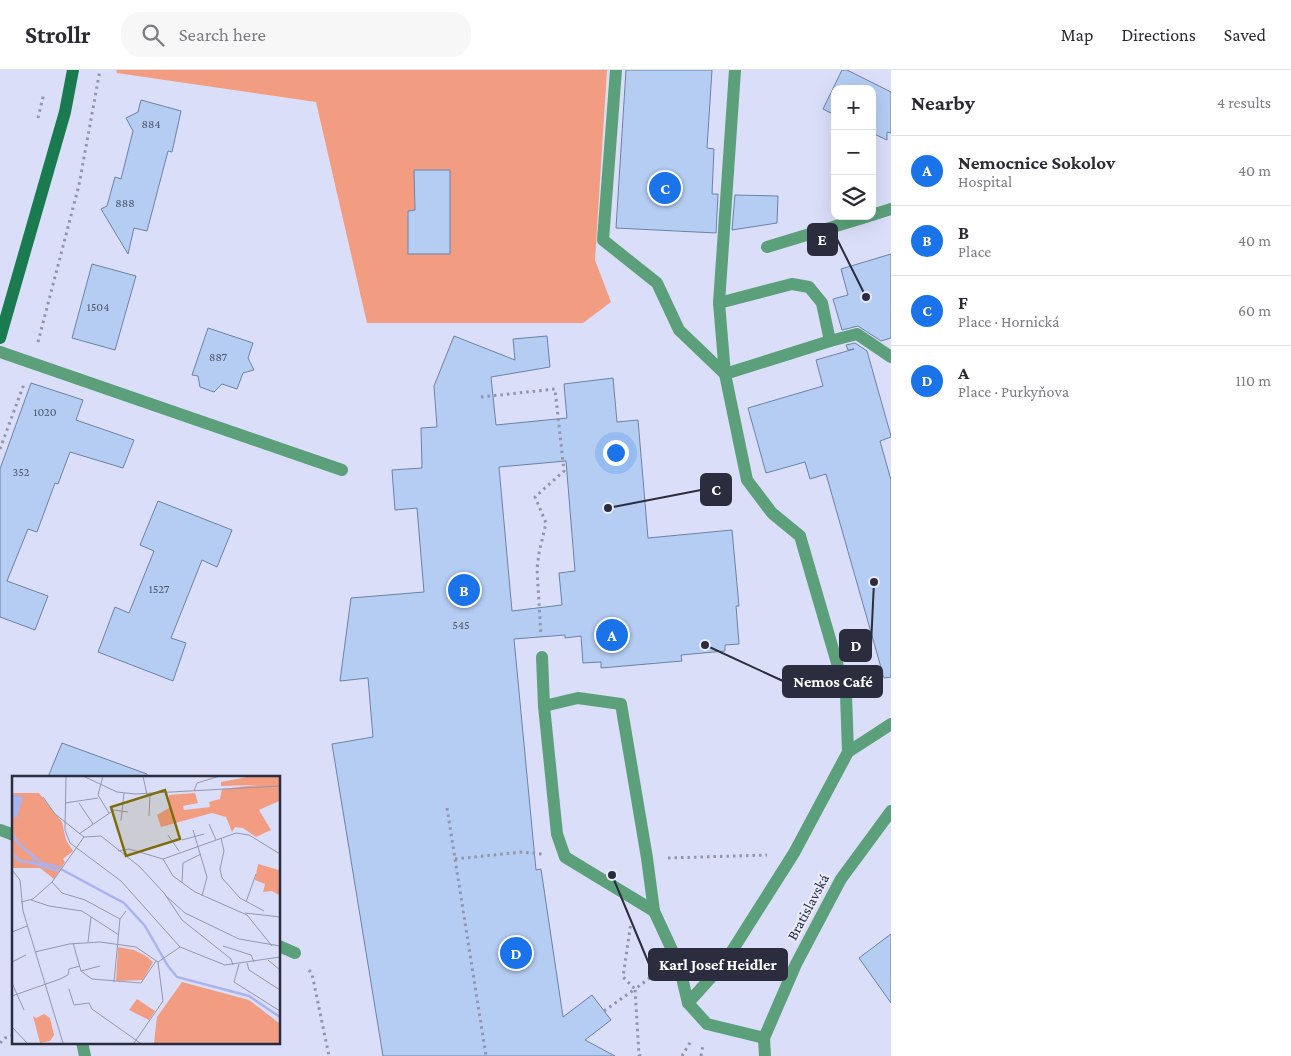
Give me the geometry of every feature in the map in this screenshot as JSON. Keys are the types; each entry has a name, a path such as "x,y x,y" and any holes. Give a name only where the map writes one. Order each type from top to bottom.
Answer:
{"street":[{"path":"0,338 65,112 73,70"},
{"path":"616,70 603,240 657,283 679,330 725,374"},
{"path":"736,70 719,303 725,374 747,480 772,513 800,536 846,694 848,752"},
{"path":"876,214 891,210"},
{"path":"767,247 856,220"},
{"path":"719,303 792,284 809,287 822,303 830,341"},
{"path":"725,374 857,334 891,357"},
{"path":"0,352 342,470"},
{"path":"542,656 544,706 557,834 565,857 654,911"},
{"path":"544,706 578,698 621,704 654,911 679,966 688,1003 706,1024 764,1038"},
{"path":"688,1003 725,962 794,853 848,752 891,724"},
{"name":"Bratislavská","path":"765,1056 764,1038 796,964 841,879 891,811"},
{"path":"0,830 12,834"},
{"path":"280,946 295,953"}],"path":[{"path":"0,449 32,362 80,185 100,70"},
{"path":"480,397 555,389 564,471 535,497 546,523 537,569 542,656"},
{"path":"447,808 486,1056"},
{"path":"455,859 522,852 565,857"},
{"path":"647,858 768,855"},
{"path":"604,1011 635,989 623,977 635,899"},
{"path":"295,953 312,974 329,1056"},
{"path":"0,1043 5,1038 12,1036"},
{"path":"682,1056 691,1041"}],"shaded area":[{"path":"116,70 607,70 595,260 611,302 583,323 367,323 316,102 117,73"}],"building":[{"path":"626,70 712,70 707,148 714,149 712,194 718,194 716,233 616,228"},
{"path":"842,70 847,70 891,92 891,133 887,132 887,140 876,135 876,85 835,85"},
{"path":"831,93 831,113 823,109"},
{"path":"141,100 181,111 172,152 168,151 147,231 134,228 128,254 101,209 107,206 115,177 121,179 133,131 126,118 138,112"},
{"path":"414,170 450,170 450,254 408,254 408,211 415,210"},
{"path":"735,195 778,196 777,223 732,230"},
{"path":"891,254 891,338 881,341 858,326 842,330 833,299 848,295 841,269"},
{"path":"92,264 136,276 115,350 72,338"},
{"path":"208,328 253,343 248,358 254,370 243,373 237,389 222,384 214,392 200,387 198,376 192,375"},
{"path":"454,336 515,360 513,339 547,336 550,367 491,377 496,425 567,418 564,384 613,378 617,422 638,420 648,538 732,530 739,606 736,606 739,644 725,645 725,651 681,655 682,661 601,668 601,662 583,663 581,636 565,638 565,635 514,639 536,870 541,869 563,1017 592,995 611,1020 585,1040 615,1056 383,1056 332,744 373,737 368,678 340,681 351,598 424,592 417,508 395,510 392,470 422,468 421,428 437,427 434,386","holes":["566,461 575,571 559,573 562,605 512,611 499,467"]},
{"path":"855,343 867,351 891,436 880,441 891,480 891,677 884,678 826,474 810,479 805,462 766,473 748,408 823,386 816,360 854,349 848,350 846,345"},
{"path":"31,383 83,400 76,420 134,440 123,468 70,452 58,484 55,483 37,532 28,529 7,581 48,596 35,630 0,617 0,469"},
{"path":"158,501 232,530 217,567 202,560 171,638 186,643 173,681 98,652 115,607 129,613 154,551 140,545"},
{"path":"62,743 147,774 147,776 48,776"},
{"path":"891,934 891,1003 859,958"}],"place":[{"name":"F","path":"665,188"},
{"name":"E","path":"866,297"},
{"name":"C","path":"608,508"},
{"name":"D","path":"874,582"},
{"name":"B","path":"464,590"},
{"name":"Nemocnice Sokolov","path":"612,635"},
{"name":"Nemos Café","path":"705,645"},
{"name":"Karl Josef Heidler","path":"612,875"},
{"name":"A","path":"516,953"}]}
